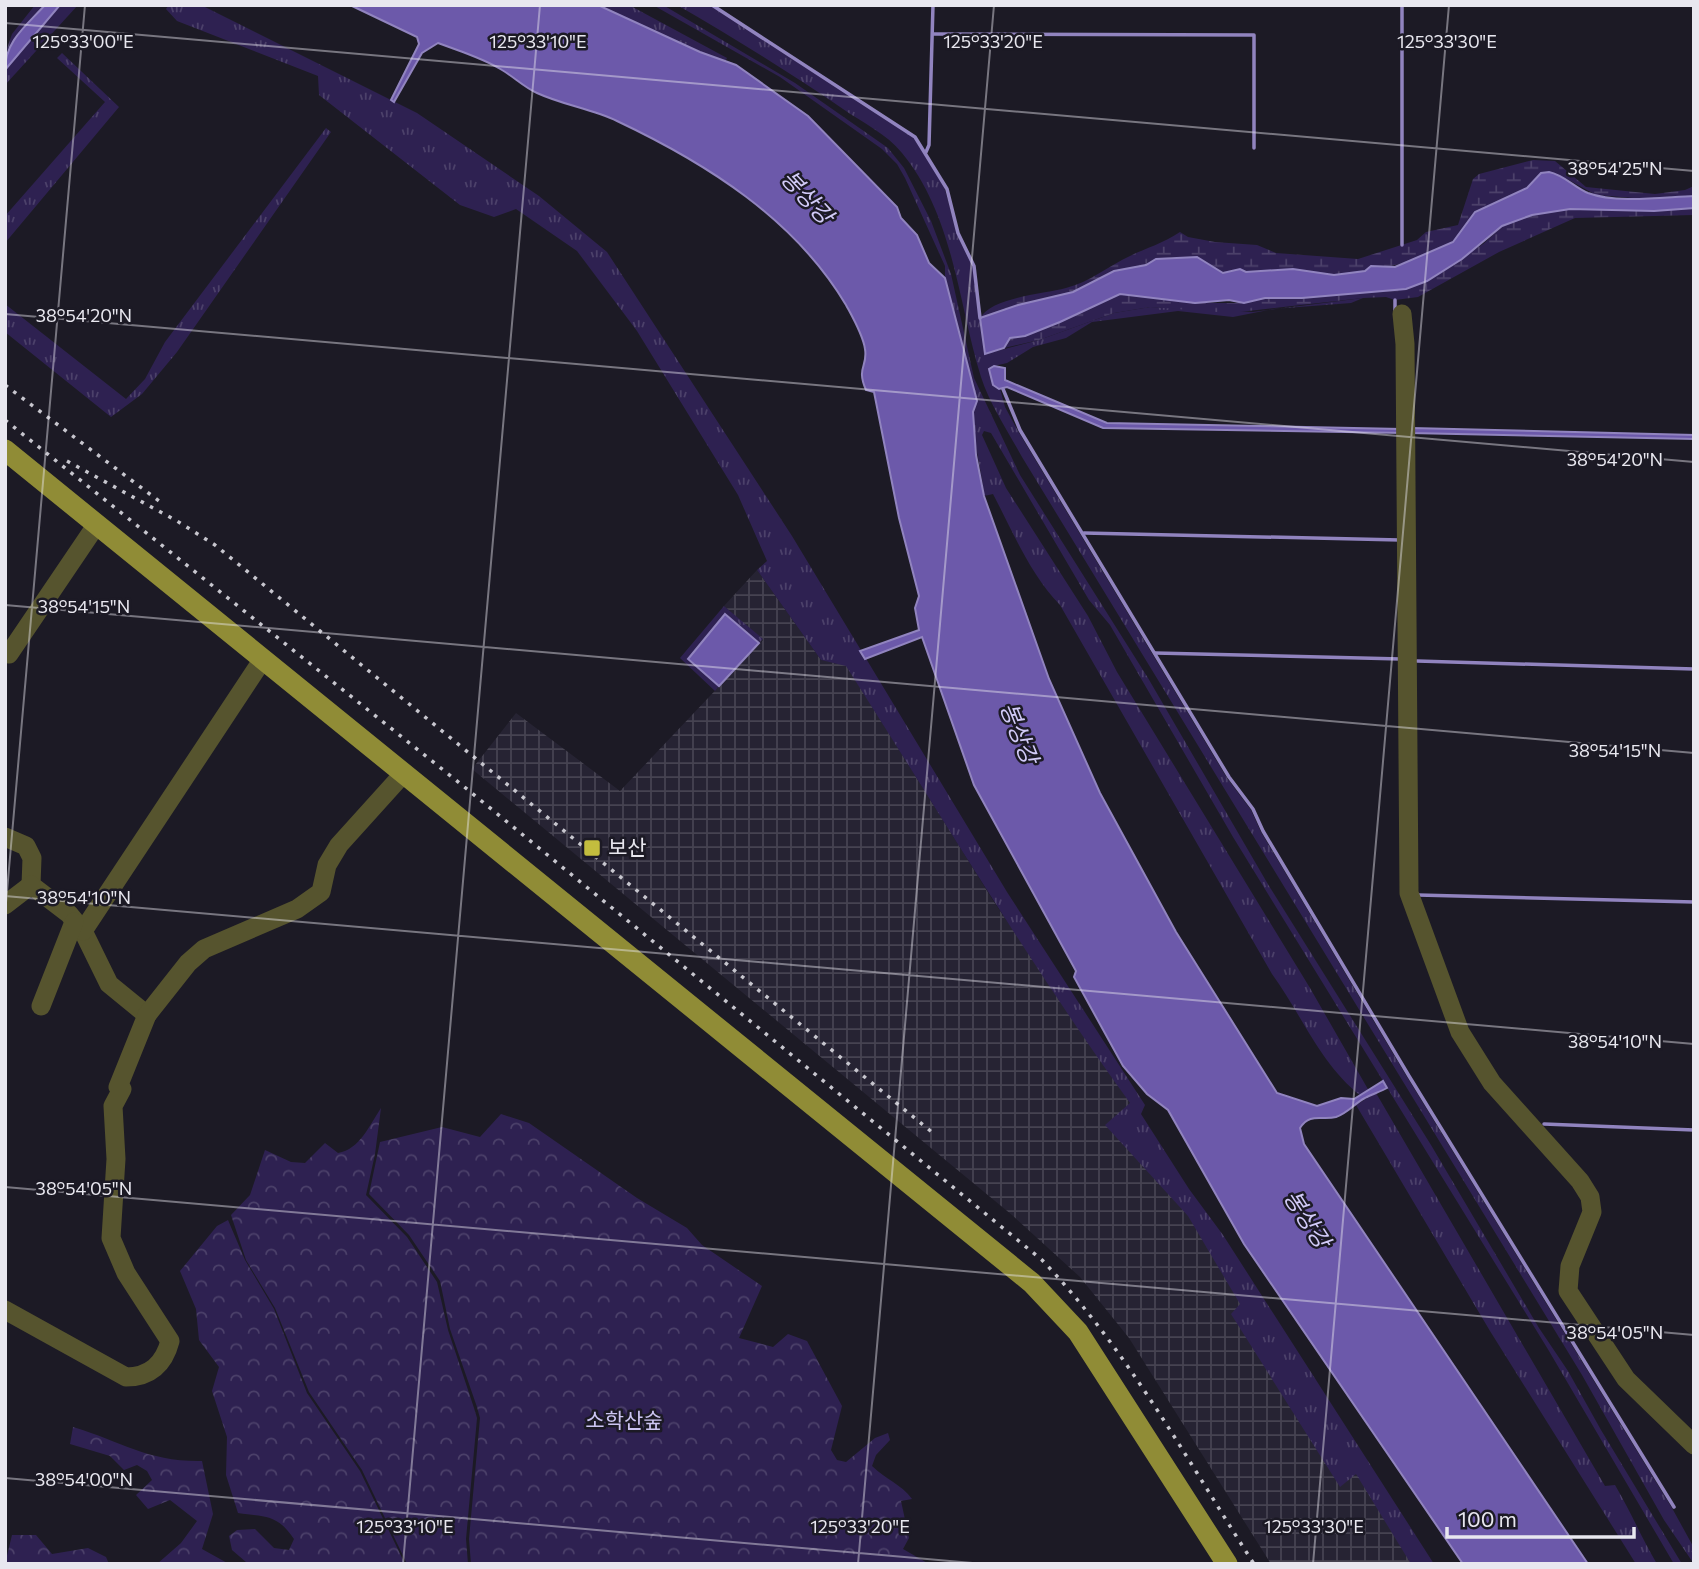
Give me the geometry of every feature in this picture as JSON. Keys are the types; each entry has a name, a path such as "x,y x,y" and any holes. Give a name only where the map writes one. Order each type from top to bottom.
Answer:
{"main road":[{"path":"5,450 1046,1297 1078,1332 1227,1564"}],"street":[{"path":"1402,314 1405,356 1408,885 1413,910 1460,1032 1492,1083 1580,1181 1590,1197 1590,1221 1570,1266 1568,1291 1615,1365 1694,1445"},
{"path":"5,653 9,654 97,524"},
{"path":"41,1006 79,927 263,659"},
{"path":"5,1310 125,1377 138,1377 149,1373 160,1364 170,1341 126,1273 111,1238 116,1150 114,1107 122,1089 118,1087 147,1015 188,963 204,949 297,909 321,892 327,865 339,845 404,773"},
{"path":"5,837 26,846 32,858 31,885"},
{"path":"31,885 69,914 79,927 109,984 147,1015"},
{"path":"5,905 20,890 31,885"}],"shaded area":[{"path":"757,570 821,660 846,665 994,902 1130,1103 1414,1564 1271,1564 1129,1338 1080,1277 1012,1215 472,769 516,713 620,791 763,640 724,606"}],"green space":[{"path":"35,5 45,5 17,35 5,54 12,34"},
{"path":"60,5 78,5 5,85 5,70"},
{"path":"169,5 201,5 417,113 539,196 607,252 792,536 1007,892 1145,1105 1141,1114 1189,1189 1223,1235 1434,1564 1411,1564 1356,1474 1340,1487 1231,1314 1240,1304 1188,1216 1105,1125 1130,1103 1020,941 846,666 821,660 757,570 767,561 738,495 637,331 577,251 516,209 494,217 460,205 319,95 318,76 177,21 166,9"},
{"path":"598,5 629,5 727,58 725,62 719,60"},
{"path":"653,5 663,5 795,83 888,148 904,168 931,221 951,274 974,378 1020,475 1148,678 1269,886 1431,1145 1682,1564 1674,1564 1549,1351 1233,837 1110,625 1089,600 991,433 984,431 982,435 1006,488 1088,616 1117,672 1310,988 1369,1091 1361,1096 1347,1083 1312,1038 1272,974 1060,605 1031,566 993,494 984,496 974,436 976,401 945,278 945,266 897,164 882,149 780,77"},
{"path":"677,5 710,5 915,138 942,179 957,233 973,267 985,354 1039,340 1114,313 1150,307 1253,312 1267,310 1233,317 1178,311 1092,322 1066,338 1033,347 1007,363 994,366 1005,407 1227,778 1251,810 1261,832 1407,1077 1672,1508 1694,1548 1694,1564 1664,1520 1582,1375 1000,418 981,377 944,232 919,178 902,153 882,134"},
{"path":"62,53 119,107 5,243 5,216 105,102 57,58"},
{"path":"326,128 331,132 177,352 142,394 111,417 5,332 5,304 126,399 145,379 165,342"},
{"path":"1533,160 1555,161 1586,187 1655,194 1685,190 1694,186 1694,196 1673,196 1658,200 1596,195 1565,178 1537,176 1526,189 1474,214 1451,243 1394,265 1334,275 1288,269 1240,269 1223,273 1189,257 1172,257 1073,292 980,318 995,305 1083,282 1180,232 1188,237 1215,242 1257,245 1276,253 1358,259 1417,240 1426,232 1458,225 1473,179 1479,174"},
{"path":"1694,208 1694,215 1575,218 1499,252 1418,297 1395,300 1386,297 1363,298 1231,313 1150,307 1114,313 1039,340 1004,348 1010,338 1025,336 1060,322 1120,294 1195,303 1235,303 1265,298 1302,298 1399,290 1427,281 1483,244 1503,226 1532,215 1570,209 1654,211"},
{"path":"1363,298 1351,303 1282,308"},
{"path":"724,606 763,639 759,643 726,614 688,659 719,686 715,691 680,658"},
{"path":"1376,1093 1605,1486 1615,1485 1657,1564 1636,1564 1490,1331 1356,1105"},
{"path":"381,1108 366,1195 407,1237 437,1282 448,1330 477,1418 466,1539 468,1564 407,1564 362,1470 309,1392 275,1308 246,1260 231,1215 250,1195 265,1150 291,1162 305,1163 325,1143 338,1153 346,1151 363,1136"},
{"name":"소학산숲","path":"501,1114 529,1123 637,1198 687,1228 702,1245 762,1286 739,1338 773,1347 788,1334 807,1341 842,1406 831,1450 837,1460 846,1462 875,1438 888,1433 890,1440 876,1455 872,1466 912,1499 901,1501 909,1538 903,1549 929,1564 471,1564 469,1539 480,1418 477,1407 450,1329 440,1281 409,1235 369,1194 380,1142 442,1127 480,1137"},
{"path":"228,1220 245,1260 274,1309 307,1393 360,1471 405,1564 235,1564 246,1562 232,1550 229,1536 237,1530 255,1529 274,1548 289,1550 294,1539 282,1525 270,1518 238,1513 226,1475 227,1437 212,1391 219,1367 199,1340 196,1309 180,1271 217,1226"},
{"path":"73,1427 151,1455 202,1461 213,1514 202,1549 229,1564 157,1564 181,1543 197,1521 170,1500 148,1509 136,1495 152,1480 147,1471 137,1465 124,1470 110,1456 70,1444"},
{"path":"12,1535 36,1535 52,1554 88,1548 106,1557 109,1564 5,1564"}],"water":[{"path":"45,5 60,5 5,70 13,42"},
{"name":"봉상강","path":"350,5 598,5 700,52 736,65 808,116 897,207 901,218 917,235 929,263 945,278 977,401 973,412 976,455 984,496 1049,679 1100,793 1176,932 1277,1093 1317,1106 1341,1098 1354,1099 1383,1081 1387,1088 1361,1100 1348,1111 1331,1118 1312,1119 1304,1123 1300,1128 1304,1144 1588,1564 1463,1564 1244,1244 1168,1110 1147,1094 1123,1066 1074,977 1076,971 974,785 922,637 865,659 860,651 919,630 915,608 919,596 899,518 874,392 866,390 863,382 864,344 846,305 825,274 775,220 746,196 683,155 617,121 537,93 495,66 471,55 438,43 422,53 394,102 391,100 419,44 417,37"},
{"path":"1549,172 1588,193 1600,196 1641,199 1694,196 1694,208 1654,211 1570,209 1532,215 1502,226 1462,259 1427,281 1406,289 1302,298 1265,298 1244,303 1229,300 1195,303 1120,294 1025,336 1010,338 1004,348 985,354 980,318 1018,305 1073,292 1114,271 1146,265 1156,259 1197,257 1223,273 1240,269 1246,272 1293,269 1334,275 1365,271 1371,266 1395,267 1453,242 1475,212 1527,188 1541,173"},
{"path":"994,366 1005,368 1005,380 1107,423 1401,429 1403,433 1103,428 1007,387 999,389 993,385 989,369"},
{"path":"1412,428 1694,435 1694,439 1411,433"},
{"path":"725,614 759,643 719,686 688,659"}],"waterway":[{"path":"712,5 915,137 947,189 958,233 974,266 980,318"},
{"path":"926,152 929,145 933,5"},
{"path":"1402,5 1402,245"},
{"path":"933,34 1254,35 1254,148"},
{"path":"1395,300 1395,313"},
{"path":"1003,389 1020,430 1229,777 1253,809 1263,831 1409,1076 1674,1507"},
{"path":"1084,533 1400,540"},
{"path":"1155,653 1401,659"},
{"path":"1417,661 1694,669"},
{"path":"1418,895 1694,902"},
{"path":"1544,1124 1694,1130"}],"railway":[{"path":"5,385 163,504"},
{"path":"5,420 462,785 1042,1260 1073,1294 1129,1368 1254,1564"},
{"path":"67,461 177,521 215,545 933,1133"}],"place":[{"name":"보산","path":"592,848"}]}
